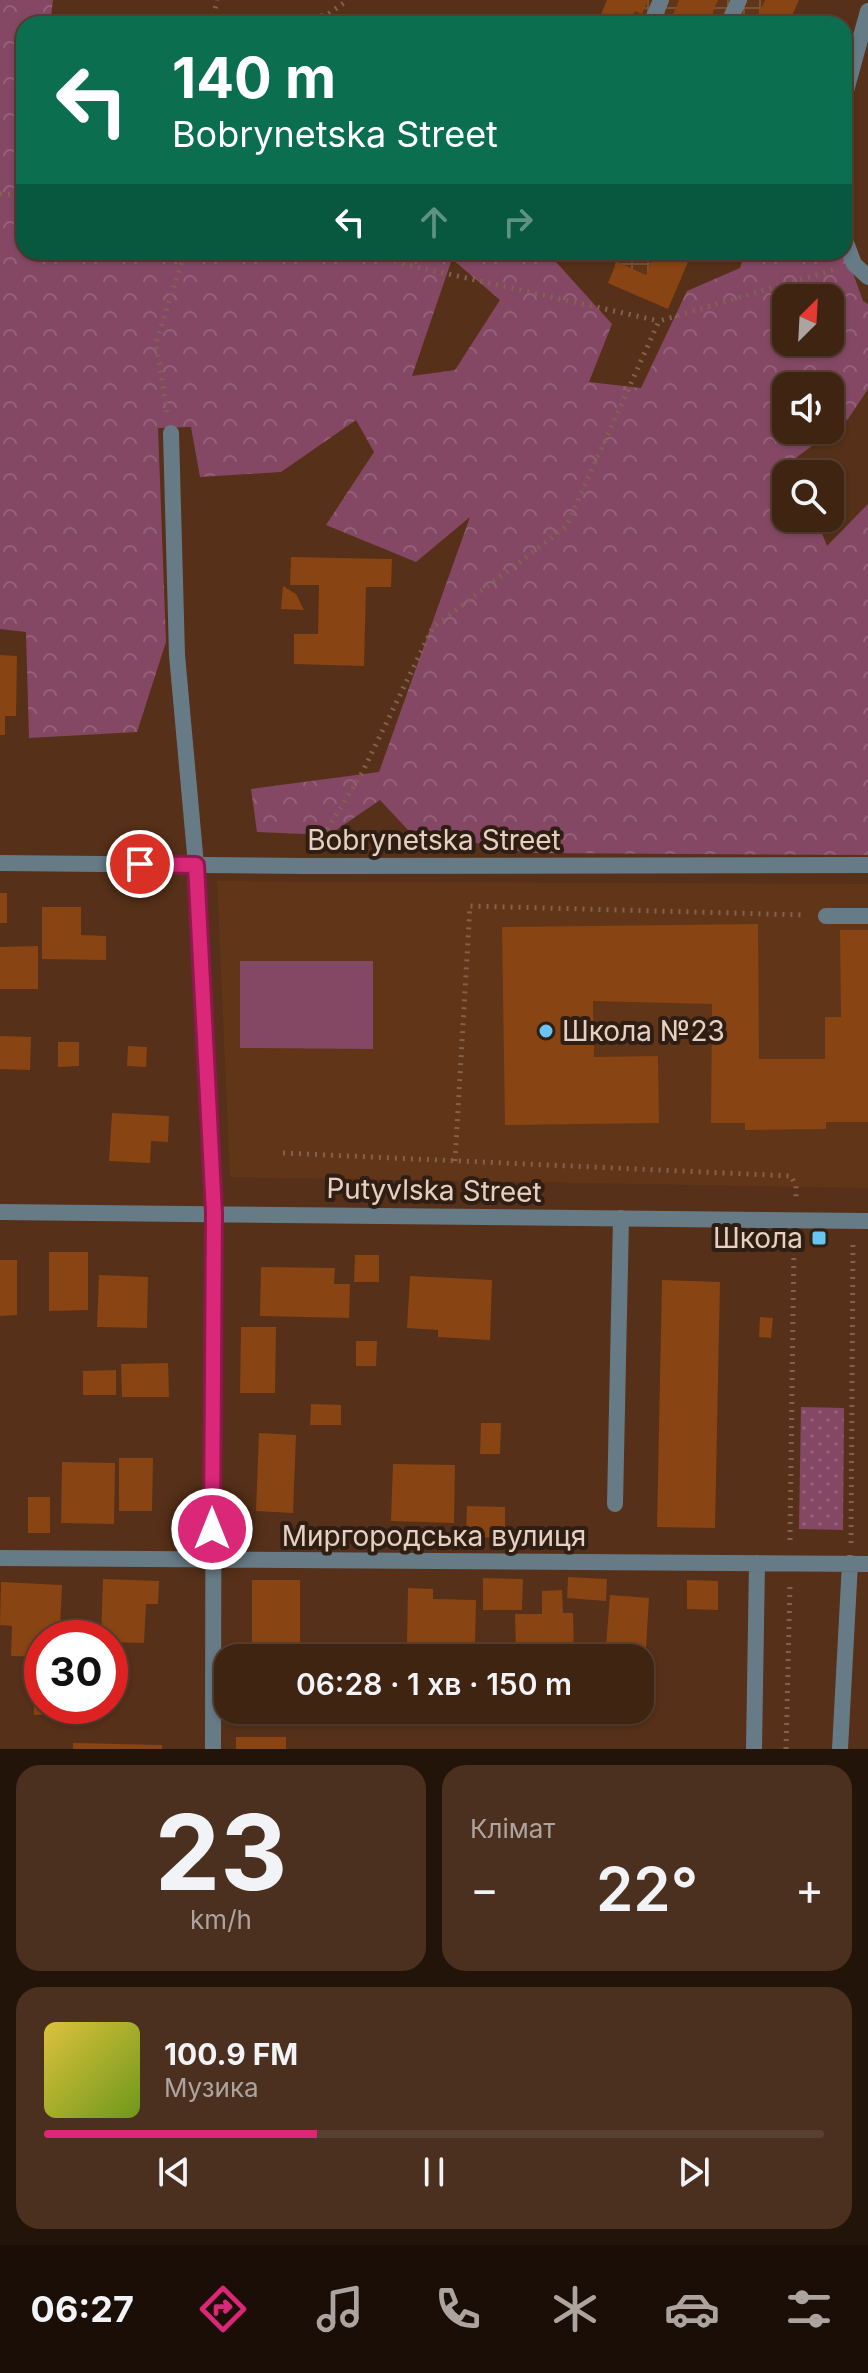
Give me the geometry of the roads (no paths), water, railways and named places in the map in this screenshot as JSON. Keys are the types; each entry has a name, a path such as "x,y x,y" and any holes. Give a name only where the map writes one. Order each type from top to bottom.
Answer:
{"street":[{"path":"852,69 868,11"},
{"path":"852,259 868,277"},
{"path":"171,433 177,655 196,865 214,1213 213,1749"},
{"name":"Bobrynetska Street","path":"0,863 868,865"},
{"path":"826,916 868,916"},
{"name":"Putyvlska Street","path":"0,1212 861,1220"},
{"path":"615,1504 621,1218"},
{"name":"Миргородська вулиця","path":"0,1558 868,1564"},
{"path":"754,1749 757,1563"},
{"path":"840,1749 850,1563"}],"place":[{"name":"Школа №23","path":"546,1031"},
{"name":"Школа","path":"819,1238"}]}
